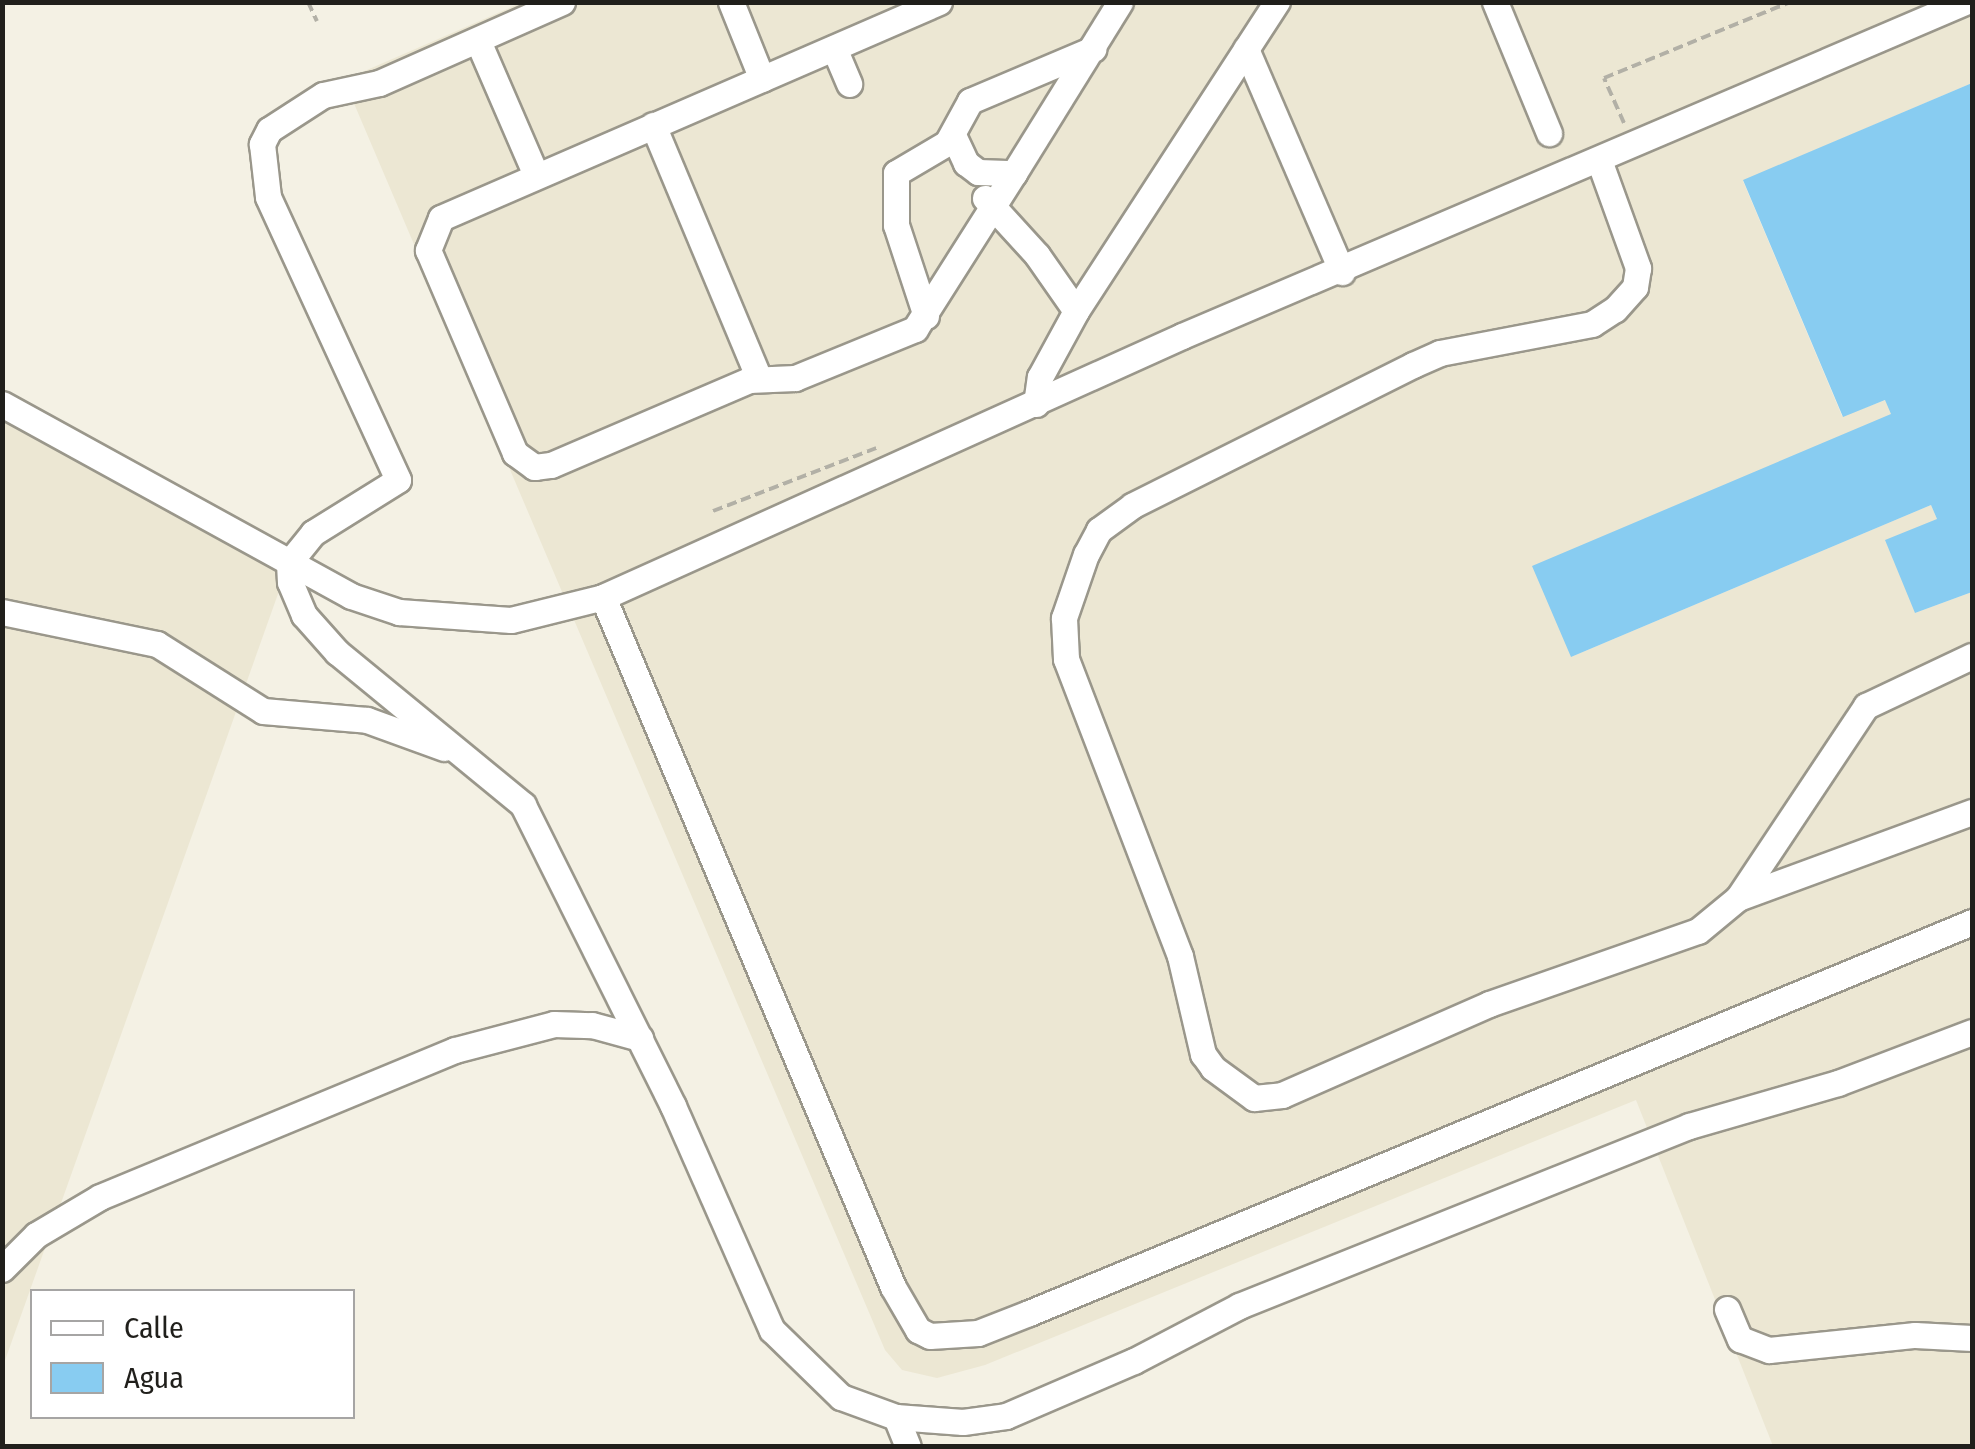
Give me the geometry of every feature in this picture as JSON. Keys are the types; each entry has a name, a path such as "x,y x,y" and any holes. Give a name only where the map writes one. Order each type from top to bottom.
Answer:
{"lane":[{"path":"289,563 322,526 398,480 268,197 262,144 270,130 323,95 379,83 562,2"},
{"path":"731,2 762,78"},
{"path":"939,2 442,218 428,250 523,462 551,465 759,378 795,378 915,329 954,274 1120,2"},
{"path":"1036,404 1040,377 1076,311 1277,2"},
{"path":"1495,2 1549,133"},
{"path":"2,404 289,563 399,612 463,620 512,620 604,597 1036,404 1965,2"},
{"path":"478,40 536,175"},
{"path":"834,48 849,84"},
{"path":"1076,311 1037,255 992,210 953,134 958,114 970,101 1092,48"},
{"path":"1246,50 1342,272"},
{"path":"653,125 759,378"},
{"path":"926,316 896,226 892,183 903,164 953,134"},
{"path":"1598,160 1638,268 1636,287 1615,309 1558,333 1440,353 1132,506 1099,530 1086,554 1064,618 1066,659 1180,956 1203,1054 1254,1098 1282,1095 1489,1004 1698,930 1738,898 1866,706 1972,656"},
{"path":"966,163 992,176 1014,173"},
{"path":"913,274 954,274"},
{"path":"289,563 304,615 337,652 523,805 541,834 640,1038 772,1330 841,1397 896,1417 963,1422 1006,1416 1134,1361 1239,1306 1689,1126 1838,1083 1972,1032"},
{"path":"604,597 893,1287 906,1314 930,1336 950,1338 995,1326 1972,922"},
{"path":"2,612 157,644 263,711 393,726 472,760"},
{"path":"1738,898 1972,812"},
{"path":"2,1269 36,1234 100,1198 455,1050 554,1024 592,1025 640,1038"},
{"path":"1726,1309 1740,1339 1769,1350 1914,1335 1972,1338"},
{"path":"896,1417 908,1446"}],"path":[{"path":"308,2 317,21"},
{"path":"1626,128 1604,78 1790,2"},
{"path":"713,512 879,446"}],"shaded area":[{"path":"523,2 1972,3 1972,83 1743,181 1842,416 1886,400 1892,414 1571,657 1931,505 1937,519 1915,613 1972,592 1972,1446 1773,1446 1636,1100 985,1365 937,1378 902,1370 885,1350 344,80"},
{"path":"3,404 289,563 3,1366"}],"water":[{"path":"1972,83 1972,592 1915,613 1885,540 1937,519 1931,505 1571,657 1532,566 1891,414 1885,400 1843,417 1743,180"}]}
